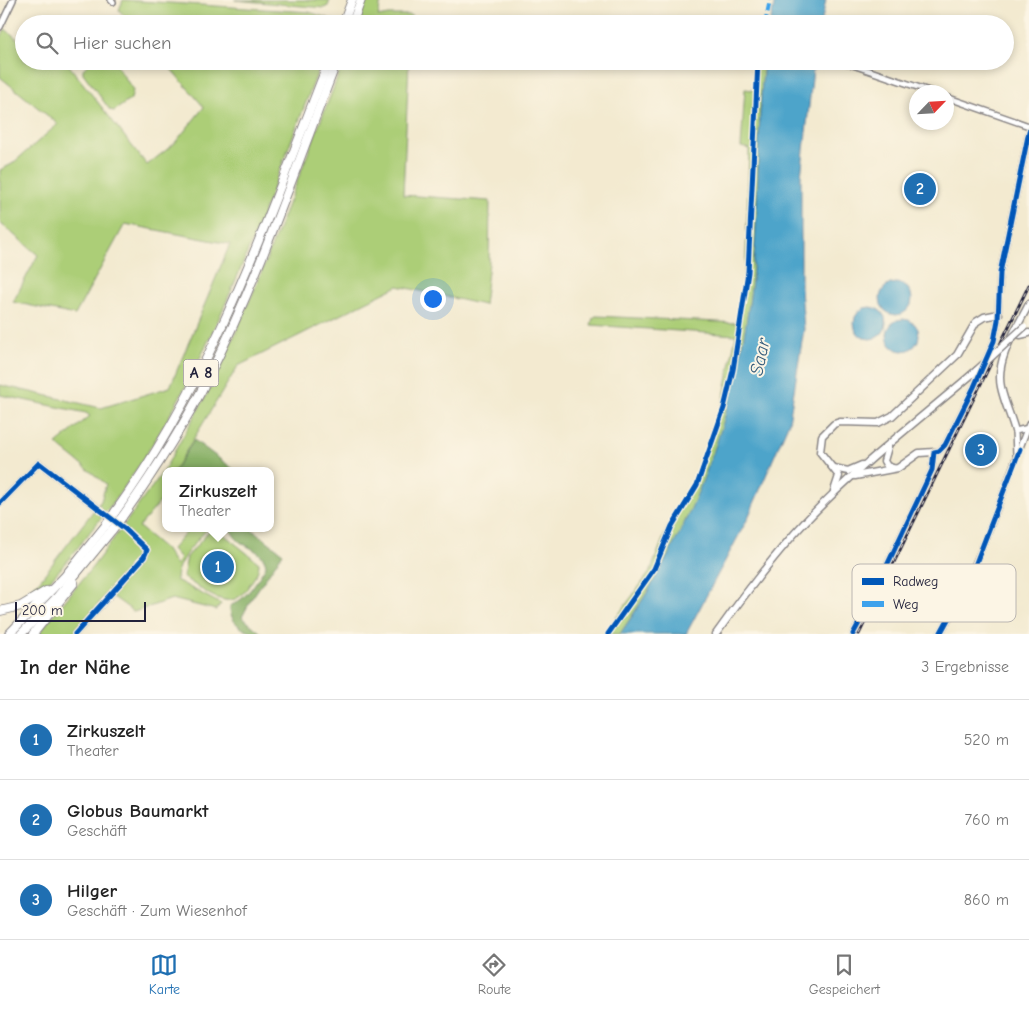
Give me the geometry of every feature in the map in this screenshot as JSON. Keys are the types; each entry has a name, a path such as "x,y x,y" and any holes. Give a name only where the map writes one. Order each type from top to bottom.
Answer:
{"highway":[{"path":"352,0 353,15"},
{"path":"349,15 361,0"},
{"name":"A 8","path":"20,634 82,567 118,515 163,457 195,402 234,323 326,70"},
{"name":"A 8","path":"263,240 333,70"},
{"name":"A 8","path":"9,634 109,528"},
{"path":"33,634 69,590 82,567"},
{"path":"0,612 31,601 65,576"}],"main road":[{"path":"1015,431 1001,389 1000,375 1006,351 1029,304"},
{"path":"831,496 839,478 820,452 822,436 828,428 840,422 878,423 892,416 957,355 976,322 984,316 999,314"},
{"path":"716,634 778,552 831,496 1006,345 1026,325"},
{"path":"1006,345 1020,335 1029,333"},
{"path":"888,447 884,461 887,466 894,469"},
{"path":"851,478 869,472 894,469 919,453 934,452"},
{"path":"833,468 842,471 853,470 870,461"}],"street":[{"path":"0,27 13,0"},
{"path":"867,70 911,85"},
{"path":"954,100 1029,126"},
{"path":"888,564 932,470 934,452 945,445 990,353 999,314 1002,266 1029,131"},
{"path":"1014,464 1017,447 1015,431 1028,427"},
{"path":"976,564 1028,427"},
{"path":"0,503 39,464 126,529 147,550 144,556 76,634"},
{"path":"853,634 860,622"},
{"path":"940,634 947,622"}],"green space":[{"path":"123,0 309,12 318,15 123,15 119,10"},
{"path":"235,0 330,0 328,6 324,8"},
{"path":"367,0 381,0 378,15 361,15"},
{"path":"5,29 15,37 15,70 72,70 147,165 174,144 204,107 172,70 319,70 275,184 224,306 196,366 165,424 130,479 77,549 55,574 31,596 30,594 23,596 40,580 101,501 106,484 56,444 90,416 86,413 0,395 0,385 101,408 170,387 230,244 125,224 75,315 13,302 38,255 0,223 0,170 12,164 58,124 0,77 0,39"},
{"path":"83,70 120,70 133,90 131,99 114,111 110,110 83,73"},
{"path":"340,70 409,70 403,195 490,201 489,263 484,305 398,286 238,366 176,467 166,467 216,378 258,281"},
{"path":"755,70 763,70 752,280 741,353 724,424 699,494 667,560 620,634 604,634 650,572 669,524 693,487 723,402 736,335 591,325 593,318 596,316 738,323 746,259 749,149 741,147 745,89 753,90"},
{"path":"194,440 231,467 177,467"},
{"path":"162,473 162,500 139,527 165,549 176,565 180,558 172,549 187,532 205,532 183,559 179,566 176,580 221,604 216,610 172,599 134,612 108,593 73,634 38,634 94,565"},
{"path":"209,532 221,532 259,563 259,567 248,587 241,595 233,600 225,600 208,594 183,577 187,557"},
{"path":"232,532 255,532 283,553 252,598 242,617 262,634 256,634 240,627 232,618 230,612 230,606 242,599 251,589 266,566 263,557 238,540"}],"water":[{"path":"775,0 826,0 823,15 772,15"},
{"name":"Saar","path":"763,70 813,70 801,177 801,289 804,329 789,422 747,520 686,634 620,634 670,552 691,509 709,466 724,421 736,375 752,280"},
{"path":"896,283 902,284 907,288 911,293 911,305 907,310 902,314 896,315 890,314 885,310 881,305 880,299 881,293 885,288 890,284"},
{"path":"870,307 876,308 881,312 885,317 885,329 881,334 876,338 870,339 864,338 859,334 855,329 854,323 855,317 859,312 864,308"},
{"path":"903,319 909,320 914,324 918,329 918,341 914,346 909,350 903,351 897,350 892,346 888,341 887,335 888,329 892,324 897,320"}],"railway":[{"path":"893,564 1029,285"},
{"path":"859,634 865,622"}],"marked path":[{"path":"767,15 770,0"}],"cycle path":[{"path":"608,634 654,569 672,526 697,485 724,408 733,370 748,272 758,70"},
{"path":"888,564 932,470 934,452 939,451 945,445 974,387 994,341 998,320 1000,273 1029,131"},
{"path":"976,564 1020,449"},
{"path":"0,503 39,463 125,529 147,550 144,557 75,634"},
{"path":"853,634 860,622"},
{"path":"940,634 947,622"}],"place":[{"name":"Globus Baumarkt","path":"920,189"},
{"name":"Hilger","path":"981,450"},
{"name":"Zirkuszelt","path":"218,567"}]}
